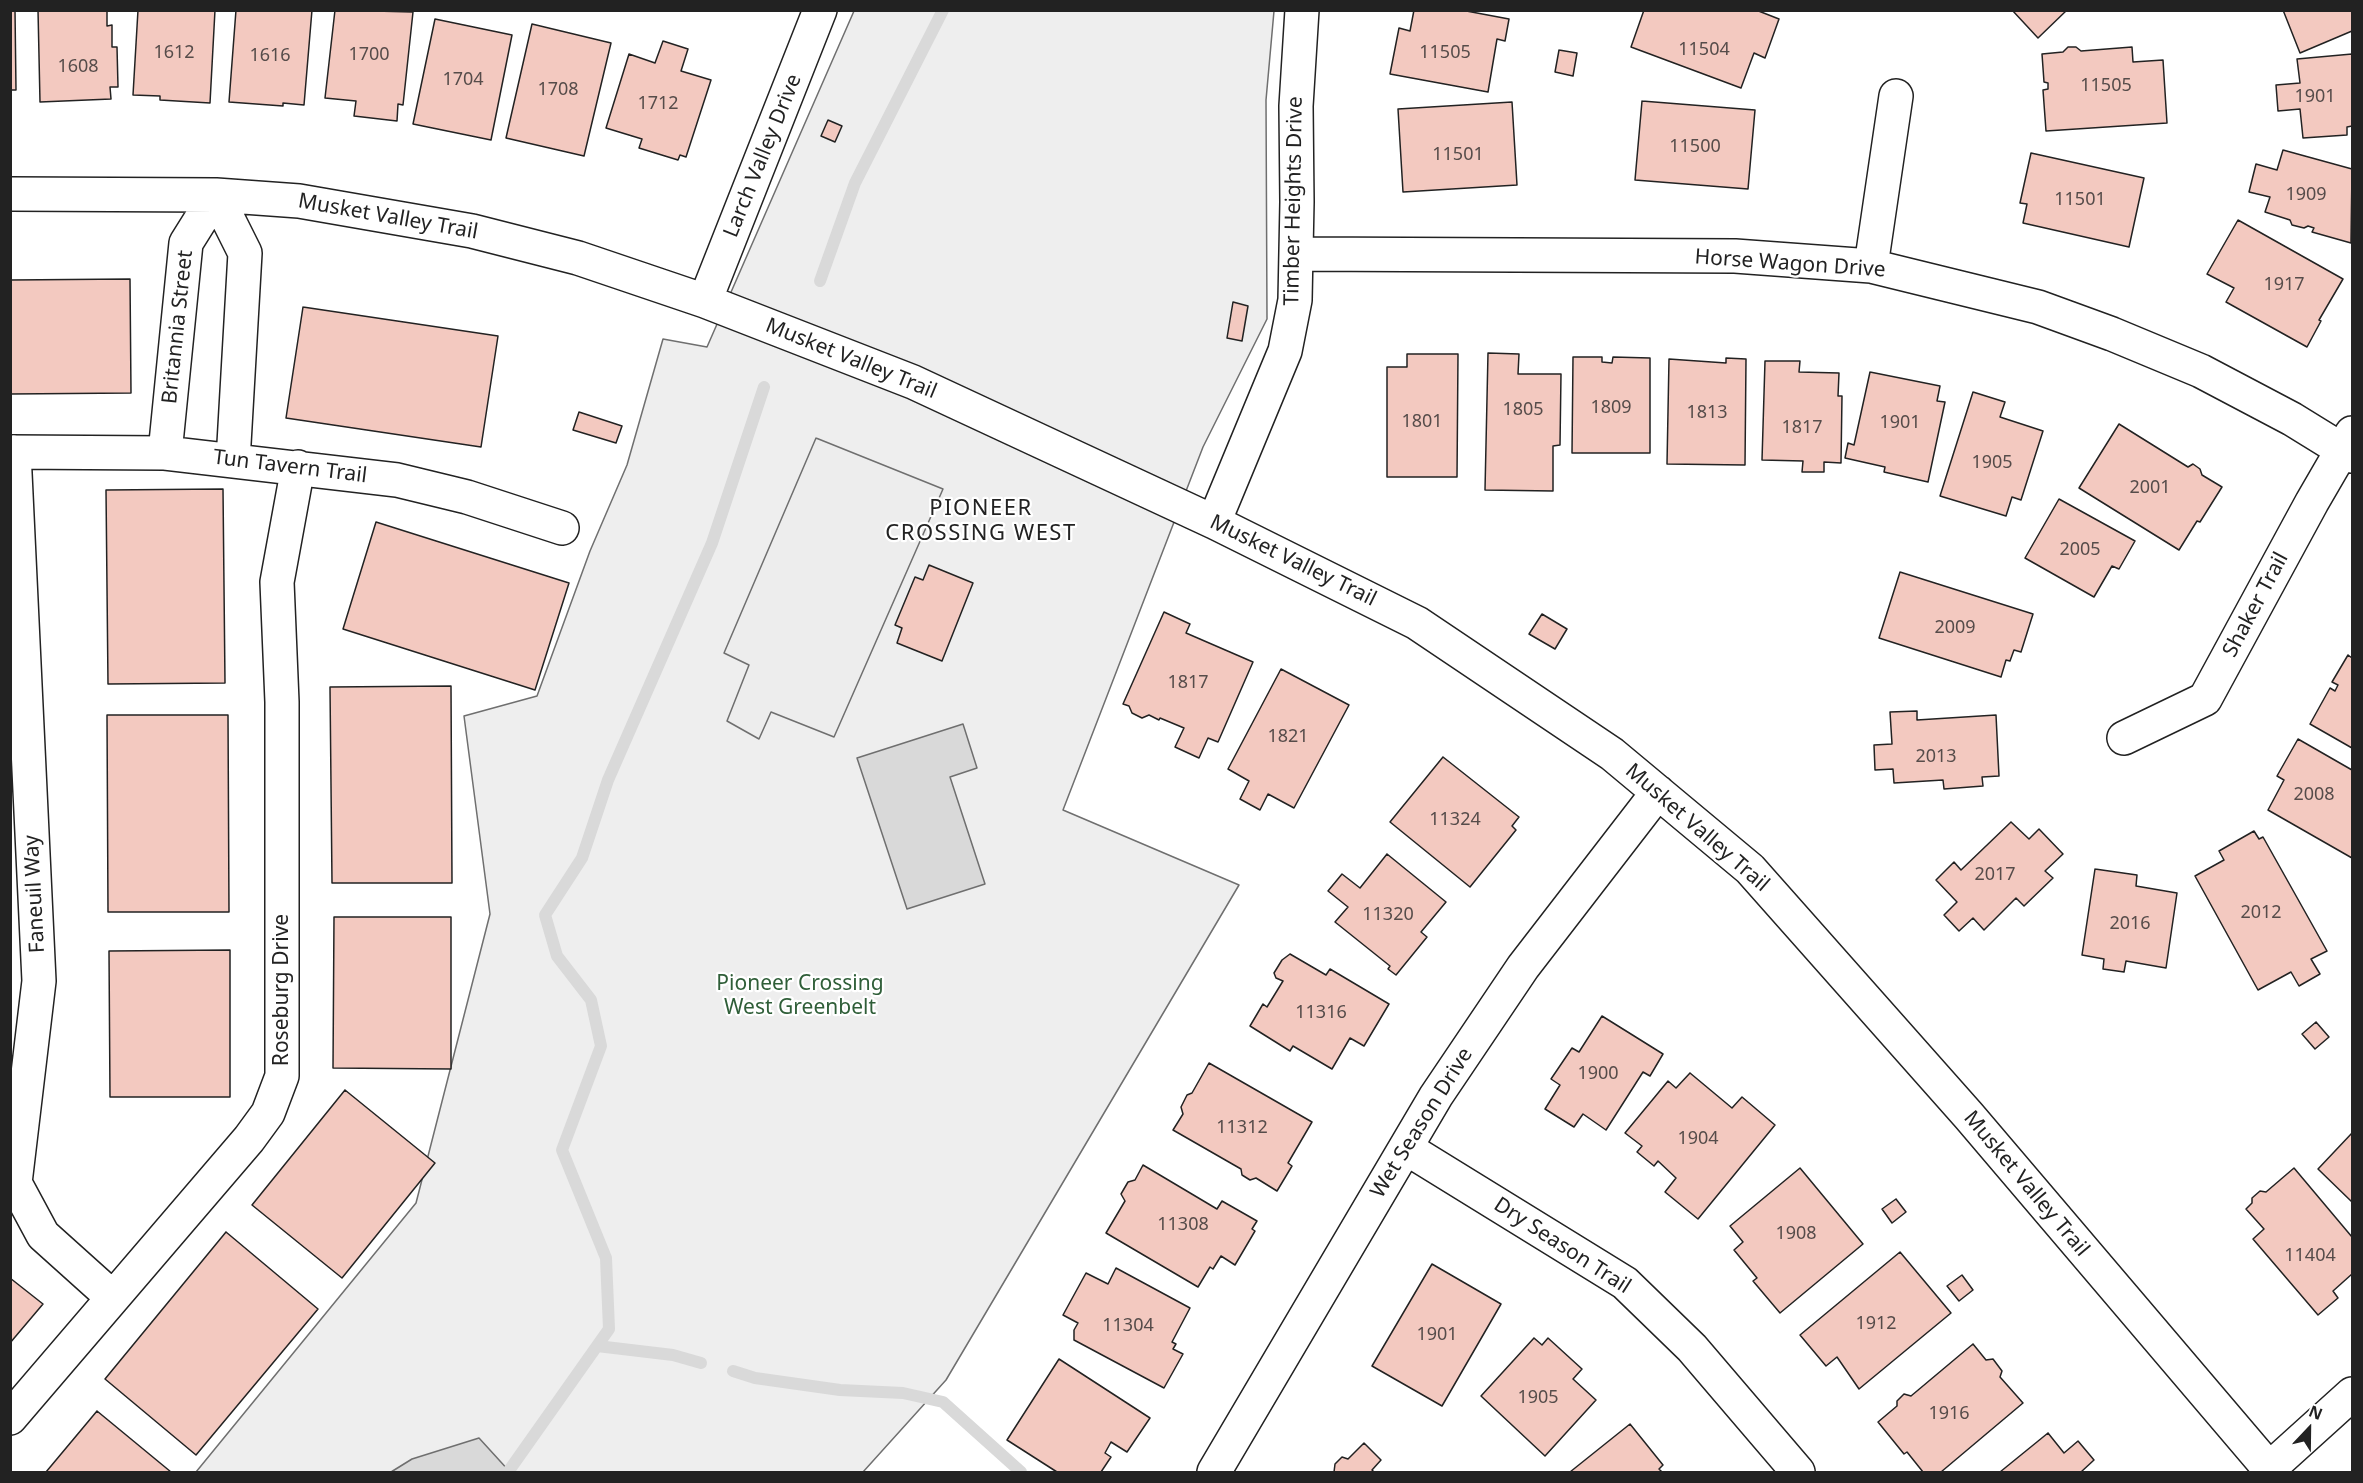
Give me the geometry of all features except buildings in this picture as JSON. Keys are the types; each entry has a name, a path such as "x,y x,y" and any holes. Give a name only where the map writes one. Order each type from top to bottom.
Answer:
{"street":[{"name":"Larch Valley Drive","path":"705,301 820,10"},
{"name":"Timber Heights Drive","path":"1214,522 1285,351 1295,300 1296,106 1302,10"},
{"path":"1871,266 1896,96"},
{"name":"Musket Valley Trail","path":"10,194 216,195 299,201 472,231 578,258 705,301 913,382 1214,522 1417,623 1612,754 1749,869 1969,1116 2271,1471"},
{"path":"216,195 245,253 233,460"},
{"name":"Britannia Street","path":"165,453 186,243 216,195"},
{"name":"Horse Wagon Drive","path":"1297,254 1736,256 1871,266 2038,307 2112,334 2201,371 2349,447"},
{"name":"Shaker Trail","path":"2124,738 2205,699 2312,502 2349,447"},
{"name":"Tun Tavern Trail","path":"12,452 165,453 397,480 467,497 562,528"},
{"name":"Faneuil Way","path":"12,452 39,981 15,1183 43,1235 112,1297"},
{"name":"Roseburg Drive","path":"10,1418 249,1139 268,1113 282,1076 282,702 277,582 298,467"},
{"name":"Wet Season Drive","path":"1214,1473 1436,1096 1522,967 1658,792"},
{"name":"Dry Season Trail","path":"1406,1148 1625,1283 1692,1348 1798,1473"},
{"path":"2271,1471 2352,1394"}],"green space":[{"name":"Pioneer Crossing West Greenbelt","path":"854,11 1274,11 1266,100 1267,319 1203,447 1063,810 1239,885 946,1380 863,1472 196,1472 416,1203 490,914 464,716 537,696 590,551 627,465 663,339 707,347"}],"shaded area":[{"path":"816,438 943,489 834,737 771,712 759,739 727,721 749,665 724,653"},
{"path":"963,724 977,768 950,777 985,884 907,909 857,758"},
{"path":"479,1438 510,1472 391,1472 412,1459"}],"waterway":[{"path":"820,281 855,183 943,10"},
{"path":"508,1472 609,1329 606,1258 562,1150 601,1046 591,1000 557,956 545,915 582,858 608,780 712,543 764,387"},
{"path":"597,1346 673,1355 701,1363"},
{"path":"733,1371 755,1378 840,1390 903,1393 943,1402 1021,1472"}],"district":[{"name":"PIONEER CROSSING WEST","path":"981,522"}]}
